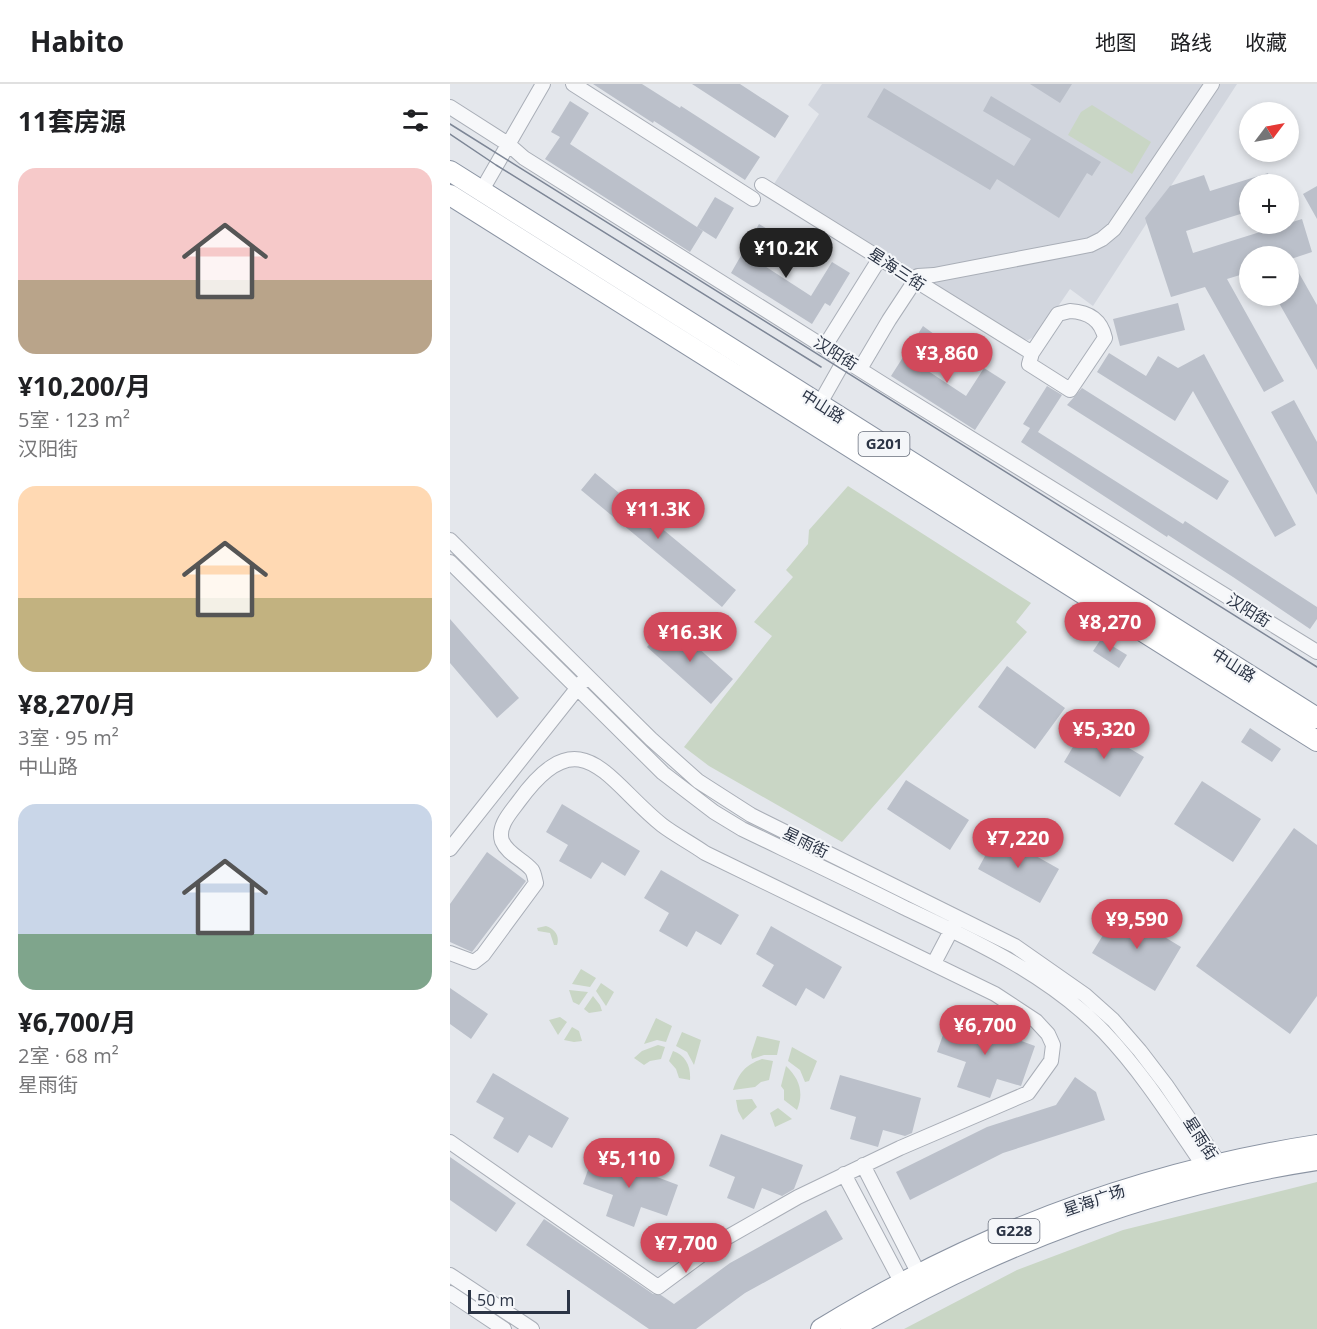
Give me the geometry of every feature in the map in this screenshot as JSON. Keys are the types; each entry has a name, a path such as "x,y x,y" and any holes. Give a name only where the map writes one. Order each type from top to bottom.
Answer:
{"highway":[{"name":"中山路","path":"450,171 1317,718"},
{"name":"中山路","path":"450,195 1317,741"},
{"name":"星海广场","path":"821,1329 1004,1251 1212,1170 1317,1145"},
{"name":"星海广场","path":"1212,1170 1317,1160"},
{"name":"星海广场","path":"851,1329 916,1289"}],"street":[{"path":"482,190 543,84"},
{"path":"573,84 753,199"},
{"path":"860,369 918,276 934,275 1090,245 1102,239 1114,229 1212,84"},
{"name":"汉阳街","path":"450,107 508,144 524,158 1317,652"},
{"name":"星海三街","path":"762,185 1032,352"},
{"path":"825,346 880,258"},
{"path":"1070,311 1083,312 1095,318 1103,328 1105,338 1070,390 1029,364 1032,352 1058,314 1070,311"},
{"path":"809,421 845,359"},
{"name":"星雨街","path":"450,540 675,761 723,798 1015,946 1085,995 1113,1020 1166,1085 1212,1170"},
{"name":"星雨街","path":"450,562 663,773 714,812 742,829 1006,958 1047,985 1103,1031 1154,1092 1212,1170"},
{"path":"450,849 587,676"},
{"path":"450,953 474,962 483,955 536,883 533,871 513,855 502,841 502,825 548,768 565,760 582,759 600,767 663,825 705,853 995,994 1036,1021 1048,1034 1053,1045 1051,1061 1028,1093 844,1174 719,1242 658,1287 450,1142"},
{"path":"497,790 517,804"},
{"path":"930,961 954,914"},
{"path":"863,1165 916,1289"},
{"path":"844,1174 916,1289"},
{"path":"450,1275 532,1329"},
{"path":"450,1293 504,1329"}],"shaded area":[{"path":"822,84 1237,84 1093,306 1070,289 1039,334 1028,340 1022,339 772,187 819,114 808,105"}],"green space":[{"path":"1092,105 1151,142 1132,174 1068,135 1081,112"},
{"path":"848,486 1031,603 1016,622 1027,632 842,842 709,766 684,747 772,636 754,622 793,577 786,570 808,544 809,530"},
{"path":"546,926 556,933 557,945 554,945 550,933 538,931 537,928"},
{"path":"581,969 596,978 590,987 572,984"},
{"path":"601,983 614,992 606,1006 596,991"},
{"path":"569,990 588,992 579,1005 573,1002"},
{"path":"593,996 602,1011 589,1013 584,1009"},
{"path":"560,1017 567,1022 558,1035 549,1020"},
{"path":"656,1018 672,1026 666,1042 657,1040 644,1044"},
{"path":"572,1027 579,1031 582,1041 564,1040"},
{"path":"682,1032 701,1040 694,1065 687,1052 676,1046"},
{"path":"757,1036 780,1041 777,1055 764,1055 752,1059 751,1054"},
{"path":"658,1045 665,1047 661,1059 644,1065 634,1058 642,1051"},
{"path":"792,1047 817,1061 809,1081 805,1082 800,1070 788,1061"},
{"path":"673,1051 687,1062 690,1080 679,1078 676,1069 669,1061"},
{"path":"762,1059 773,1061 769,1080 755,1087 733,1090 743,1070"},
{"path":"786,1066 795,1076 799,1086 800,1098 797,1110 784,1100 784,1090 781,1086"},
{"path":"752,1099 757,1107 743,1120 736,1100"},
{"path":"778,1108 792,1119 775,1127 770,1113"},
{"path":"1317,1182 1317,1329 904,1329 1017,1270 1123,1230"}],"building":[{"path":"593,84 642,84 680,108 681,106 760,157 745,180"},
{"path":"692,84 740,84 789,116 775,138"},
{"path":"1030,84 1072,84 1060,103"},
{"path":"884,88 1014,166 1031,139 983,111 991,96 1101,162 1092,176 1087,173 1059,218 997,179 990,190 867,117"},
{"path":"570,101 589,113 570,144 703,231 690,252 545,159 560,137 551,132"},
{"path":"1204,175 1210,191 1239,182 1239,214 1186,231 1193,253 1254,234 1299,234 1299,220 1302,219 1312,252 1299,256 1299,246 1239,246 1239,275 1227,279 1239,300 1239,306 1242,306 1284,381 1264,392 1205,287 1171,297 1145,218 1170,186"},
{"path":"1317,186 1317,219 1303,194"},
{"path":"715,197 734,208 716,239 697,227"},
{"path":"759,224 777,235 760,263 811,296 832,262 850,273 830,306 825,303 812,324 731,273"},
{"path":"1299,273 1317,305 1317,370 1281,306 1299,306"},
{"path":"1178,303 1185,330 1120,346 1113,319"},
{"path":"923,326 938,337 919,365 966,396 984,368 1006,382 975,430 891,376"},
{"path":"1109,353 1146,376 1158,356 1178,368 1204,354 1296,525 1275,537 1193,391 1175,421 1097,372"},
{"path":"1047,386 1062,395 1038,432 1183,524 1185,521 1317,607 1317,619 1310,629 1233,577 1021,442 1030,428 1023,424"},
{"path":"1082,388 1229,481 1217,500 1067,405"},
{"path":"1294,400 1317,442 1317,495 1271,412"},
{"path":"595,473 736,590 722,607 581,490"},
{"path":"450,619 519,698 497,718 450,663"},
{"path":"669,622 733,679 711,704 647,647"},
{"path":"1101,639 1127,655 1119,668 1093,651"},
{"path":"1007,666 1065,708 1035,749 978,707"},
{"path":"1087,723 1144,757 1120,797 1064,762"},
{"path":"1250,728 1281,749 1272,762 1241,742"},
{"path":"906,780 969,820 950,850 887,809"},
{"path":"1202,781 1261,819 1233,862 1174,824"},
{"path":"562,804 640,851 625,876 602,862 591,879 559,861 568,845 546,832"},
{"path":"1294,828 1317,845 1317,996 1290,1034 1196,966"},
{"path":"997,834 1059,869 1040,903 978,869"},
{"path":"487,852 526,881 472,952 450,942 450,904"},
{"path":"661,870 739,915 721,945 696,931 687,947 659,931 669,913 644,898"},
{"path":"1119,909 1181,947 1155,991 1092,953"},
{"path":"771,926 842,967 824,999 806,988 796,1006 762,986 774,965 756,954"},
{"path":"450,988 488,1014 471,1039 450,1024"},
{"path":"950,1015 1035,1046 1021,1086 997,1079 990,1098 957,1087 966,1062 937,1052"},
{"path":"493,1073 569,1118 552,1148 529,1135 518,1153 493,1138 504,1118 476,1102"},
{"path":"840,1075 921,1098 912,1133 905,1136 883,1130 878,1147 850,1139 856,1117 830,1109"},
{"path":"1075,1077 1096,1092 1105,1120 1003,1153 910,1200 896,1172 987,1127 1056,1105"},
{"path":"721,1134 803,1165 794,1189 782,1196 762,1188 754,1209 727,1198 735,1177 709,1166"},
{"path":"594,1153 678,1185 667,1216 641,1207 634,1227 606,1216 613,1195 583,1184"},
{"path":"450,1157 516,1203 496,1232 450,1200"},
{"path":"826,1210 843,1239 745,1293 696,1329 649,1329 526,1245 544,1219 653,1294 661,1295 674,1304 730,1263"}],"tram line":[{"path":"450,124 1317,667"},
{"path":"450,134 821,367"}]}
